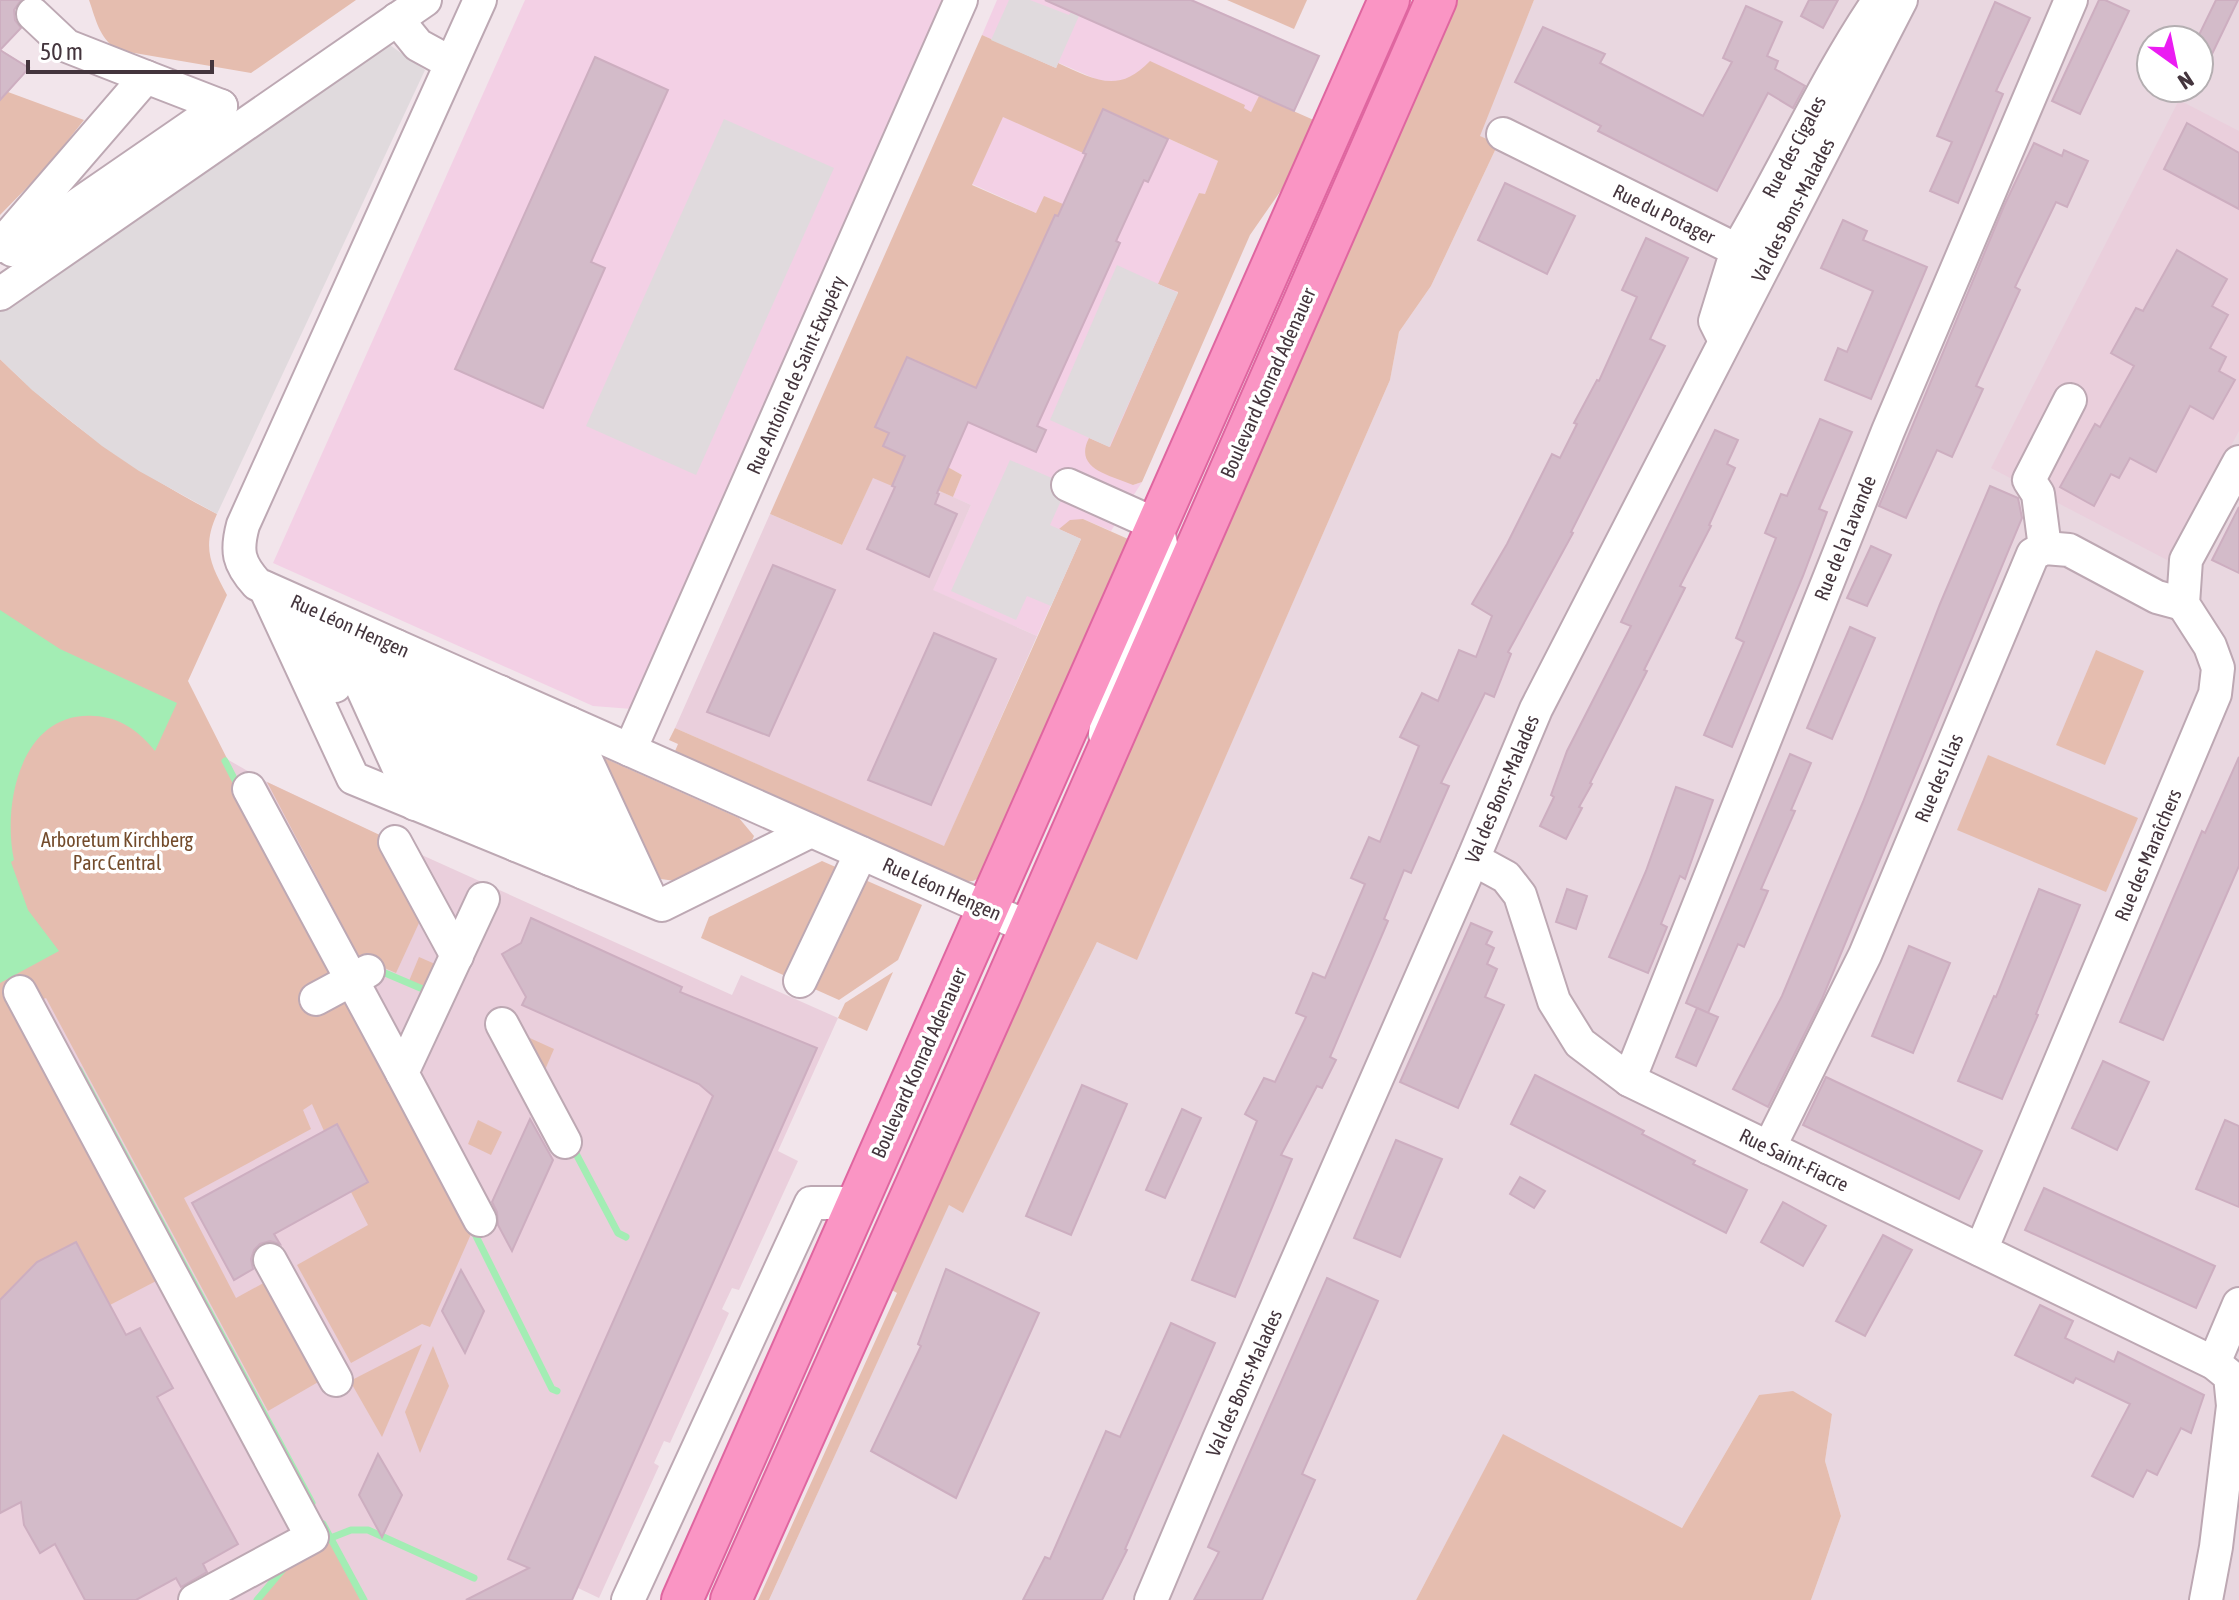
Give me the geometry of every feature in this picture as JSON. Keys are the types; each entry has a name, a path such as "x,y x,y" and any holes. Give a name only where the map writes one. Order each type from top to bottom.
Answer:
{"main road":[{"name":"Boulevard Konrad Adenauer","path":"682,1600 1389,0"},
{"name":"Boulevard Konrad Adenauer","path":"731,1600 1101,767 1422,4"}],"street":[{"path":"0,294 425,0"},
{"path":"480,0 243,525 237,547 248,575 261,586 353,778 662,905 811,831"},
{"name":"Rue des Cigales","path":"1849,43 1845,36 1850,0"},
{"name":"Rue des Cigales","path":"1737,250 1774,188 1849,43 1879,0"},
{"name":"Val des Bons-Malades","path":"1151,1600 1536,709 1901,0"},
{"name":"Rue de la Lavande","path":"1629,1080 1888,431 2071,0"},
{"name":"Rue Antoine de Saint-Exupéry","path":"630,750 960,2"},
{"path":"0,258 221,106 67,46 33,14"},
{"path":"397,19 418,45 451,63"},
{"path":"0,246 146,77"},
{"name":"Rue du Potager","path":"1503,134 1737,250 1715,321 1725,342"},
{"path":"2070,400 2029,480 2038,494 2045,548 2069,550 2157,597 2183,604 2186,560 2239,462"},
{"path":"1068,485 1157,525"},
{"name":"Boulevard Konrad Adenauer","path":"1101,767 1110,694 1159,574 1162,549 1157,525"},
{"name":"Rue des Lilas","path":"1769,1148 1865,955 2026,568 2033,554 2045,548"},
{"name":"Rue Léon Hengen","path":"261,586 1030,928"},
{"path":"296,602 381,790"},
{"name":"Rue des Maraîchers","path":"1981,1250 2215,694 2218,668 2210,646 2183,604"},
{"path":"330,617 415,804"},
{"path":"361,631 451,818"},
{"path":"396,646 483,831"},
{"path":"431,662 516,845"},
{"path":"465,677 550,859"},
{"path":"500,692 584,873"},
{"path":"534,708 618,886"},
{"path":"569,723 651,900"},
{"path":"249,789 361,974 402,1073 480,1220"},
{"path":"395,842 457,956"},
{"path":"800,981 861,853"},
{"name":"Rue Saint-Fiacre","path":"1473,859 1506,877 1520,895 1554,1001 1580,1043 1629,1080 2214,1363"},
{"path":"402,1073 483,899"},
{"path":"316,999 361,974"},
{"path":"20,992 312,1537 195,1600"},
{"path":"502,1024 565,1142"},
{"path":"628,1600 811,1203 857,1203"},
{"path":"270,1260 336,1380"},
{"path":"2206,1600 2233,1406 2230,1376 2214,1363 2239,1304"}],"shaded area":[{"path":"525,0 943,0 941,4 944,6 632,709 593,706 273,563"},
{"path":"997,0 1194,0 1319,56 1294,111 1260,96 1251,112 1140,72 1112,82 1098,80 1059,63 1056,68 982,35"},
{"path":"1009,0 1030,0 1079,16 1056,68 991,40"},
{"path":"1534,0 2239,0 2239,1600 1811,1600 1841,1516 1825,1461 1832,1414 1759,1395 1682,1528 1503,1435 1416,1600 769,1600 949,1204 963,1212 1097,942 1137,959 1390,380 1399,332 1431,286 1498,144 1479,136"},
{"path":"380,38 425,70 217,514 139,471 32,390 0,359 0,305"},
{"path":"2177,104 2187,104 2239,131 2239,431 2169,561 1991,468"},
{"path":"1103,109 1218,161 1205,195 1199,193 1133,485 1142,482 1111,531 1083,519 1081,539 1037,636 932,590 971,505 953,497 962,475 875,427 907,357 1063,205 1036,213 972,184 1003,116 1083,152"},
{"path":"724,119 834,168 696,475 586,426"},
{"path":"1117,265 1178,293 1109,447 1050,420"},
{"path":"1010,460 1068,485 1050,525 1081,539 1051,606 1027,596 1016,620 951,591"},
{"path":"898,472 971,505 933,590 1037,636 944,847 675,728 770,514 842,545 873,477"},
{"path":"0,610 60,649 177,703 155,751 128,726 94,716 69,718 49,729 33,745 22,765 15,789 11,813 14,860 11,862 28,910 59,951 0,983"},
{"path":"225,758 267,782 404,847 732,995 741,975 838,1018 778,1151 798,1161 739,1290 732,1288 722,1309 729,1313 670,1443 664,1441 654,1463 659,1466 599,1598 578,1588 572,1600 0,1600 0,1024 236,864"}],"green space":[{"path":"89,0 356,0 251,73 117,50 102,34"},
{"path":"1227,0 1307,0 1294,29"},
{"path":"1454,0 1534,0 1480,136 1498,144 1431,286 1399,332 1390,380 1137,960 1097,942 963,1213 949,1205 769,1600 758,1600 897,1293 890,1289"},
{"path":"982,35 1056,68 1058,63 1106,81 1127,78 1150,61 1245,105 1244,108 1251,112 1259,96 1316,121 1291,176 1250,235 1142,482 1133,485 1096,469 1086,457 1085,449 1089,438 1110,447 1178,292 1158,284 1199,193 1205,194 1218,161 1103,109 1083,153 1003,117 972,185 1036,213 1044,196 1063,204 1058,216 1055,215 976,388 907,357 875,426 962,475 953,497 899,473 892,486 873,478 842,545 770,514"},
{"path":"0,49 29,68 8,92 84,120 45,169 0,215"},
{"name":"Arboretum Kirchberg Parc Central","path":"0,359 102,445 217,514 210,536 210,555 227,595 188,681 471,1234 430,1327 422,1324 351,1363 297,1265 368,1225 351,1192 368,1181 337,1124 324,1131 312,1104 303,1110 311,1129 184,1198 236,1298 269,1280 320,1381 268,1411 46,998 39,1001 160,1279 110,1305 76,1242 37,1262 0,1300"},
{"path":"1083,519 1128,539 1133,548 985,875 973,881 960,882 673,756 678,744 669,740 675,728 944,846 1081,539 1059,529 1070,520"},
{"path":"2096,650 2144,671 2105,765 2056,745"},
{"path":"1988,755 2138,818 2106,892 1957,830"},
{"path":"604,758 739,818 754,836 750,845 675,881 648,873 593,767"},
{"path":"267,782 384,837 425,910 396,973 359,957"},
{"path":"822,861 922,905 898,960 839,1000 701,938 709,917"},
{"path":"419,957 442,967 432,990 409,981"},
{"path":"893,972 867,1031 838,1018 845,1003"},
{"path":"521,1034 554,1049 541,1079"},
{"path":"478,1120 502,1132 491,1155 468,1144"},
{"path":"422,1344 382,1437 350,1381"},
{"path":"433,1346 449,1386 420,1453 405,1412"},
{"path":"1793,1391 1832,1414 1825,1461 1841,1516 1811,1600 1416,1600 1503,1434 1682,1528 1759,1395"},
{"path":"330,1538 364,1600 257,1600 279,1572"}],"building":[{"path":"0,0 21,0 14,10 15,20 21,28 0,50"},
{"path":"1045,0 1191,0 1319,56 1294,111"},
{"path":"1809,0 1838,0 1823,28 1801,16"},
{"path":"2099,0 2129,11 2080,114 2052,101"},
{"path":"2216,0 2238,0 2215,48 2215,24 2204,24"},
{"path":"1995,2 2030,18 1996,91 2003,94 1958,203 1930,191 1952,142 1937,136"},
{"path":"1746,6 1782,22 1767,56 1778,61 1775,69 1805,86 1793,108 1768,93 1717,191 1598,131 1601,126 1515,82 1543,27 1605,54 1600,63 1703,116 1732,62 1723,58"},
{"path":"0,50 29,68 0,100"},
{"path":"595,57 668,90 591,262 605,268 543,408 455,369"},
{"path":"1103,109 1168,139 1148,182 1144,180 1116,241 1120,243 1037,426 1046,430 1036,452 968,422 937,493 935,504 957,514 929,577 867,549 895,487 892,486 905,456 883,446 889,433 875,427 907,357 976,388 1055,215 1058,216"},
{"path":"2187,123 2239,153 2239,209 2164,169"},
{"path":"2034,143 2062,156 2064,150 2088,161 2067,207 2056,202 2015,287 2020,290 1976,386 1983,389 1952,457 1937,450 1906,518 1879,506 2004,206"},
{"path":"1505,183 1575,216 1547,274 1478,240"},
{"path":"1843,220 1867,231 1863,240 1927,267 1871,399 1825,380 1838,348 1847,352 1873,291 1821,268"},
{"path":"1646,238 1688,258 1650,339 1665,346 1573,533 1508,652 1511,654 1494,697 1485,693 1441,783 1449,786 1411,873 1404,870 1384,919 1388,921 1330,1057 1336,1060 1322,1088 1317,1086 1281,1155 1292,1159 1235,1297 1192,1280 1257,1121 1245,1114 1264,1078 1275,1082 1306,1017 1296,1013 1313,973 1325,978 1365,884 1351,878 1369,837 1380,842 1419,746 1400,737 1422,693 1438,701 1459,650 1476,657 1492,616 1472,604 1507,544 1552,454 1560,458 1577,424 1574,423 1599,381 1637,297 1622,290"},
{"path":"2177,250 2227,279 2212,306 2228,315 2210,348 2226,357 2219,371 2235,380 2213,419 2190,406 2156,472 2130,458 2119,478 2111,474 2094,506 2060,487 2095,424 2100,427 2134,366 2111,353 2136,308 2143,311"},
{"path":"1820,419 1852,432 1819,509 1827,512 1803,576 1732,747 1704,735 1744,642 1736,638 1776,538 1765,533 1781,494 1787,496"},
{"path":"1715,430 1738,440 1727,464 1735,468 1711,526 1680,586 1685,588 1566,839 1540,826 1554,797 1551,795 1567,751 1631,626 1621,622"},
{"path":"1990,486 2018,498 2022,518 1822,999 1768,1107 1733,1089 1782,996"},
{"path":"2239,507 2239,573 2212,560"},
{"path":"1871,546 1891,555 1867,606 1847,598"},
{"path":"773,565 835,590 769,736 707,712"},
{"path":"1850,627 1875,638 1832,739 1807,728"},
{"path":"934,633 996,659 931,805 868,780"},
{"path":"1790,754 1811,763 1791,810 1795,811 1761,889 1768,891 1744,947 1738,944 1708,1013 1686,1003"},
{"path":"2239,757 2239,866 2163,1040 2120,1022 2202,831 2205,833"},
{"path":"1676,787 1713,800 1685,879 1680,876 1661,924 1667,927 1648,973 1609,957 1646,871"},
{"path":"1567,889 1587,896 1576,929 1556,922"},
{"path":"2039,889 2080,905 2002,1099 1958,1081"},
{"path":"531,918 682,987 680,992 817,1048 572,1600 466,1600 529,1568 508,1559 713,1096 699,1084 522,1005 526,997 502,954 521,943"},
{"path":"1471,923 1492,932 1486,944 1494,948 1487,964 1497,969 1485,997 1504,1005 1458,1108 1400,1082"},
{"path":"1909,946 1950,963 1913,1053 1872,1036"},
{"path":"1697,1008 1718,1017 1696,1066 1676,1057"},
{"path":"2103,1061 2149,1082 2117,1150 2072,1128"},
{"path":"1535,1075 1644,1131 1642,1134 1695,1161 1693,1164 1747,1190 1726,1233 1511,1124"},
{"path":"1826,1077 1982,1151 1959,1199 1803,1125"},
{"path":"1082,1085 1127,1104 1071,1235 1026,1216"},
{"path":"1182,1109 1201,1118 1165,1198 1146,1190"},
{"path":"530,1119 553,1160 512,1251 498,1225 492,1202"},
{"path":"2225,1120 2239,1126 2239,1207 2196,1189"},
{"path":"337,1124 368,1182 274,1234 280,1244 270,1241 260,1244 251,1259 253,1269 234,1280 192,1203"},
{"path":"1396,1140 1442,1159 1400,1257 1354,1238"},
{"path":"1520,1177 1545,1191 1534,1208 1510,1194"},
{"path":"2044,1188 2215,1266 2196,1308 2025,1230"},
{"path":"1783,1202 1826,1226 1803,1266 1761,1242"},
{"path":"1883,1235 1912,1250 1865,1336 1836,1321"},
{"path":"76,1242 126,1335 140,1328 173,1388 157,1397 238,1544 203,1564 207,1572 181,1587 176,1578 136,1600 85,1600 55,1544 40,1553 24,1525 21,1502 0,1513 0,1300 37,1262"},
{"path":"946,1269 1039,1313 956,1498 871,1451 921,1346 918,1344"},
{"path":"461,1270 484,1311 465,1353 442,1311"},
{"path":"1327,1278 1378,1301 1302,1474 1315,1480 1262,1600 1194,1600 1219,1552 1208,1547"},
{"path":"2040,1305 2073,1321 2065,1338 2114,1362 2118,1352 2204,1395 2191,1433 2181,1428 2157,1475 2147,1470 2133,1497 2092,1476 2130,1404 2076,1378 2073,1383 2015,1355"},
{"path":"1171,1323 1215,1343 1127,1550 1102,1600 1023,1600 1045,1557 1050,1559 1106,1431 1120,1437"},
{"path":"378,1454 402,1495 382,1537 359,1495"}],"waterway":[{"path":"225,761 238,786"},
{"path":"378,970 432,993"},
{"path":"79,1070 312,1503"},
{"path":"573,1148 618,1233 626,1237"},
{"path":"472,1228 552,1389 557,1391"},
{"path":"323,1524 364,1600"},
{"path":"328,1539 351,1530 368,1530 474,1578"},
{"path":"257,1600 284,1568"}]}
